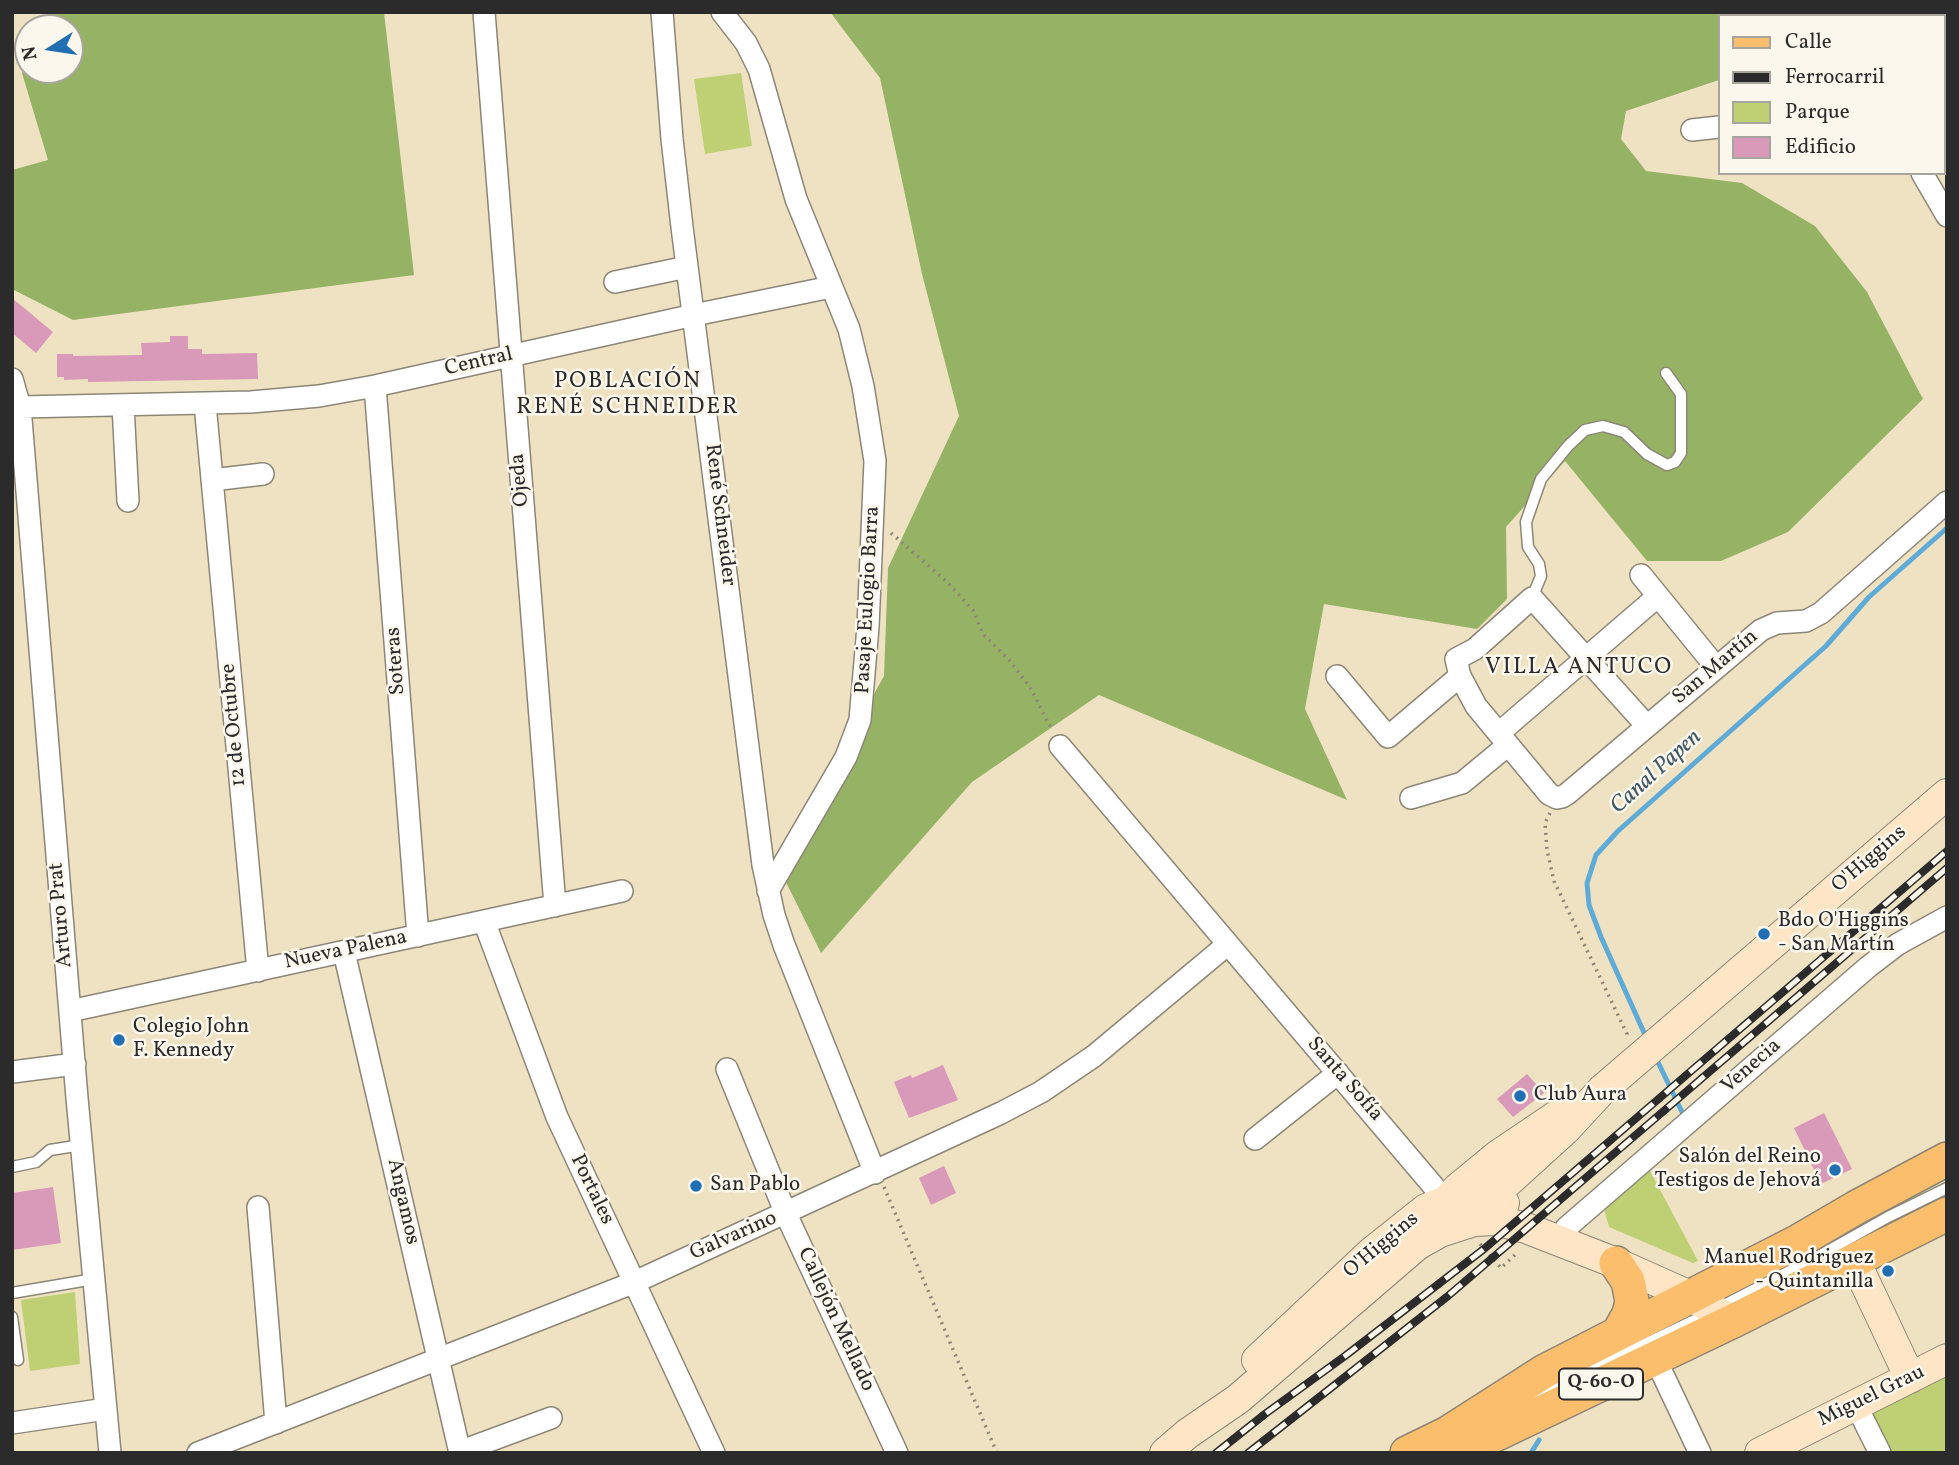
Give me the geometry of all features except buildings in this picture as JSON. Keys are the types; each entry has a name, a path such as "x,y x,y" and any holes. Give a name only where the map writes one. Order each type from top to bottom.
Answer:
{"main road":[{"name":"Q-60-O","path":"1407,1453 1462,1446 1655,1358 1717,1303 1797,1242 1947,1159"},
{"name":"Q-60-O","path":"1462,1446 1545,1371 1619,1332 1854,1259 1942,1214"},
{"path":"1616,1263 1628,1281 1632,1301 1629,1314 1619,1332"}],"street":[{"name":"Ojeda","path":"484,12 555,906"},
{"name":"René Schneider","path":"662,12 672,139 687,267 768,891"},
{"name":"Pasaje Eulogio Barra","path":"722,12 747,43 759,69 796,199 849,329 863,386 875,461 868,627 860,720 846,757 768,891"},
{"path":"1692,130 1717,127"},
{"path":"1923,175 1947,216"},
{"path":"615,282 687,267"},
{"name":"Central","path":"20,407 205,404 299,399 376,386 831,287"},
{"name":"Arturo Prat","path":"12,379 20,407 17,432 110,1453"},
{"name":"Soteras","path":"376,386 418,936"},
{"name":"12 de Octubre","path":"205,404 258,971"},
{"path":"122,405 128,501"},
{"path":"212,480 263,474"},
{"name":"San Martín","path":"1557,798 1567,794 1769,625 1805,621 1821,613 1947,502"},
{"path":"1641,575 1716,667"},
{"path":"1411,798 1462,783 1586,658 1658,596"},
{"path":"1337,676 1388,737 1475,649 1532,598 1647,726"},
{"path":"1458,667 1476,706 1549,794 1557,798"},
{"name":"Santa Sofía","path":"1060,746 1338,1073 1472,1206"},
{"name":"O'Higgins","path":"1176,1444 1238,1399 1417,1245 1440,1232 1565,1130 1602,1090 1947,794"},
{"name":"Nueva Palena","path":"70,1012 622,891"},
{"path":"768,891 784,945 875,1173"},
{"name":"Venecia","path":"1566,1228 1868,967 1898,944 1947,917"},
{"name":"Portales","path":"484,921 557,1117 714,1453"},
{"name":"Galvarino","path":"198,1453 635,1282 1021,1103 1068,1075 1110,1044 1228,944"},
{"name":"Angamos","path":"344,952 460,1452"},
{"path":"12,1072 75,1064"},
{"name":"Callejón Mellado","path":"727,1069 786,1214 897,1453"},
{"path":"1255,1139 1338,1073"},
{"path":"1472,1206 1513,1206 1566,1228 1717,1303"},
{"path":"1472,1206 1495,1220 1513,1224 1717,1303"},
{"path":"258,1207 276,1423"},
{"path":"1854,1259 1910,1378"},
{"path":"1655,1358 1700,1453"},
{"name":"Miguel Grau","path":"1760,1453 1910,1378 1944,1368"},
{"path":"1856,1405 1880,1453"},
{"path":"12,1423 106,1409"},
{"path":"460,1452 551,1418"}],"lane":[{"path":"1532,598 1541,576 1539,564 1528,547 1526,522 1541,479 1567,446 1585,430 1603,426 1623,432 1647,454 1667,465 1675,462 1681,453 1681,394 1666,373"},
{"path":"12,1167 32,1163 50,1150 82,1145"},
{"path":"1462,1446 1513,1406 1947,1188"},
{"path":"12,1293 94,1279"},
{"path":"12,1317 18,1360"}],"path":[{"path":"874,513 891,533 946,581 973,610 983,634 1009,660 1030,687 1060,746"},
{"path":"1557,798 1545,823 1547,850 1554,881 1628,1034 1620,1060 1641,1056"},
{"path":"875,1173 883,1184 997,1453"},
{"path":"1472,1206 1501,1268 1517,1253"}],"green space":[{"path":"384,12 414,275 73,320 12,289 12,170 48,160 25,84 84,84 84,14 49,14"},
{"path":"830,12 1910,12 1912,14 1717,14 1717,81 1626,111 1621,139 1646,171 1742,183 1815,226 1867,292 1923,399 1788,532 1721,561 1647,561 1565,461 1506,527 1507,599 1477,629 1324,604 1305,709 1347,800 1099,695 972,782 821,953 778,866 884,676 888,568 959,416 922,274 880,78"},
{"path":"1947,12 1947,98 1945,14 1917,14"},
{"path":"741,73 752,146 705,154 694,79"},
{"path":"1649,1169 1698,1261 1693,1263 1609,1227 1604,1209"},
{"path":"75,1292 80,1364 30,1371 21,1300"},
{"path":"1947,1370 1947,1453 1883,1453 1863,1413"}],"waterway":[{"name":"Canal Papen","path":"1646,1037 1589,905 1587,883 1596,855 1618,831 1826,646 1869,597 1947,528"},
{"name":"Canal Papen","path":"1655,1056 1683,1114"},
{"name":"Canal Papen","path":"1531,1453 1539,1440"}],"railway":[{"path":"1216,1453 1484,1249 1947,851"},
{"path":"1248,1453 1448,1296 1947,868"}],"place":[{"name":"Bdo O'Higgins - San Martín","path":"1764,934"},
{"name":"Colegio John F. Kennedy","path":"119,1040"},
{"name":"Club Aura","path":"1520,1096"},
{"name":"Salón del Reino Testigos de Jehová","path":"1835,1170"},
{"name":"San Pablo","path":"696,1186"},
{"name":"Manuel Rodriguez - Quintanilla","path":"1888,1271"}],"district":[{"name":"POBLACIÓN RENÉ SCHNEIDER","path":"628,396"},
{"name":"VILLA ANTUCO","path":"1579,669"}]}
